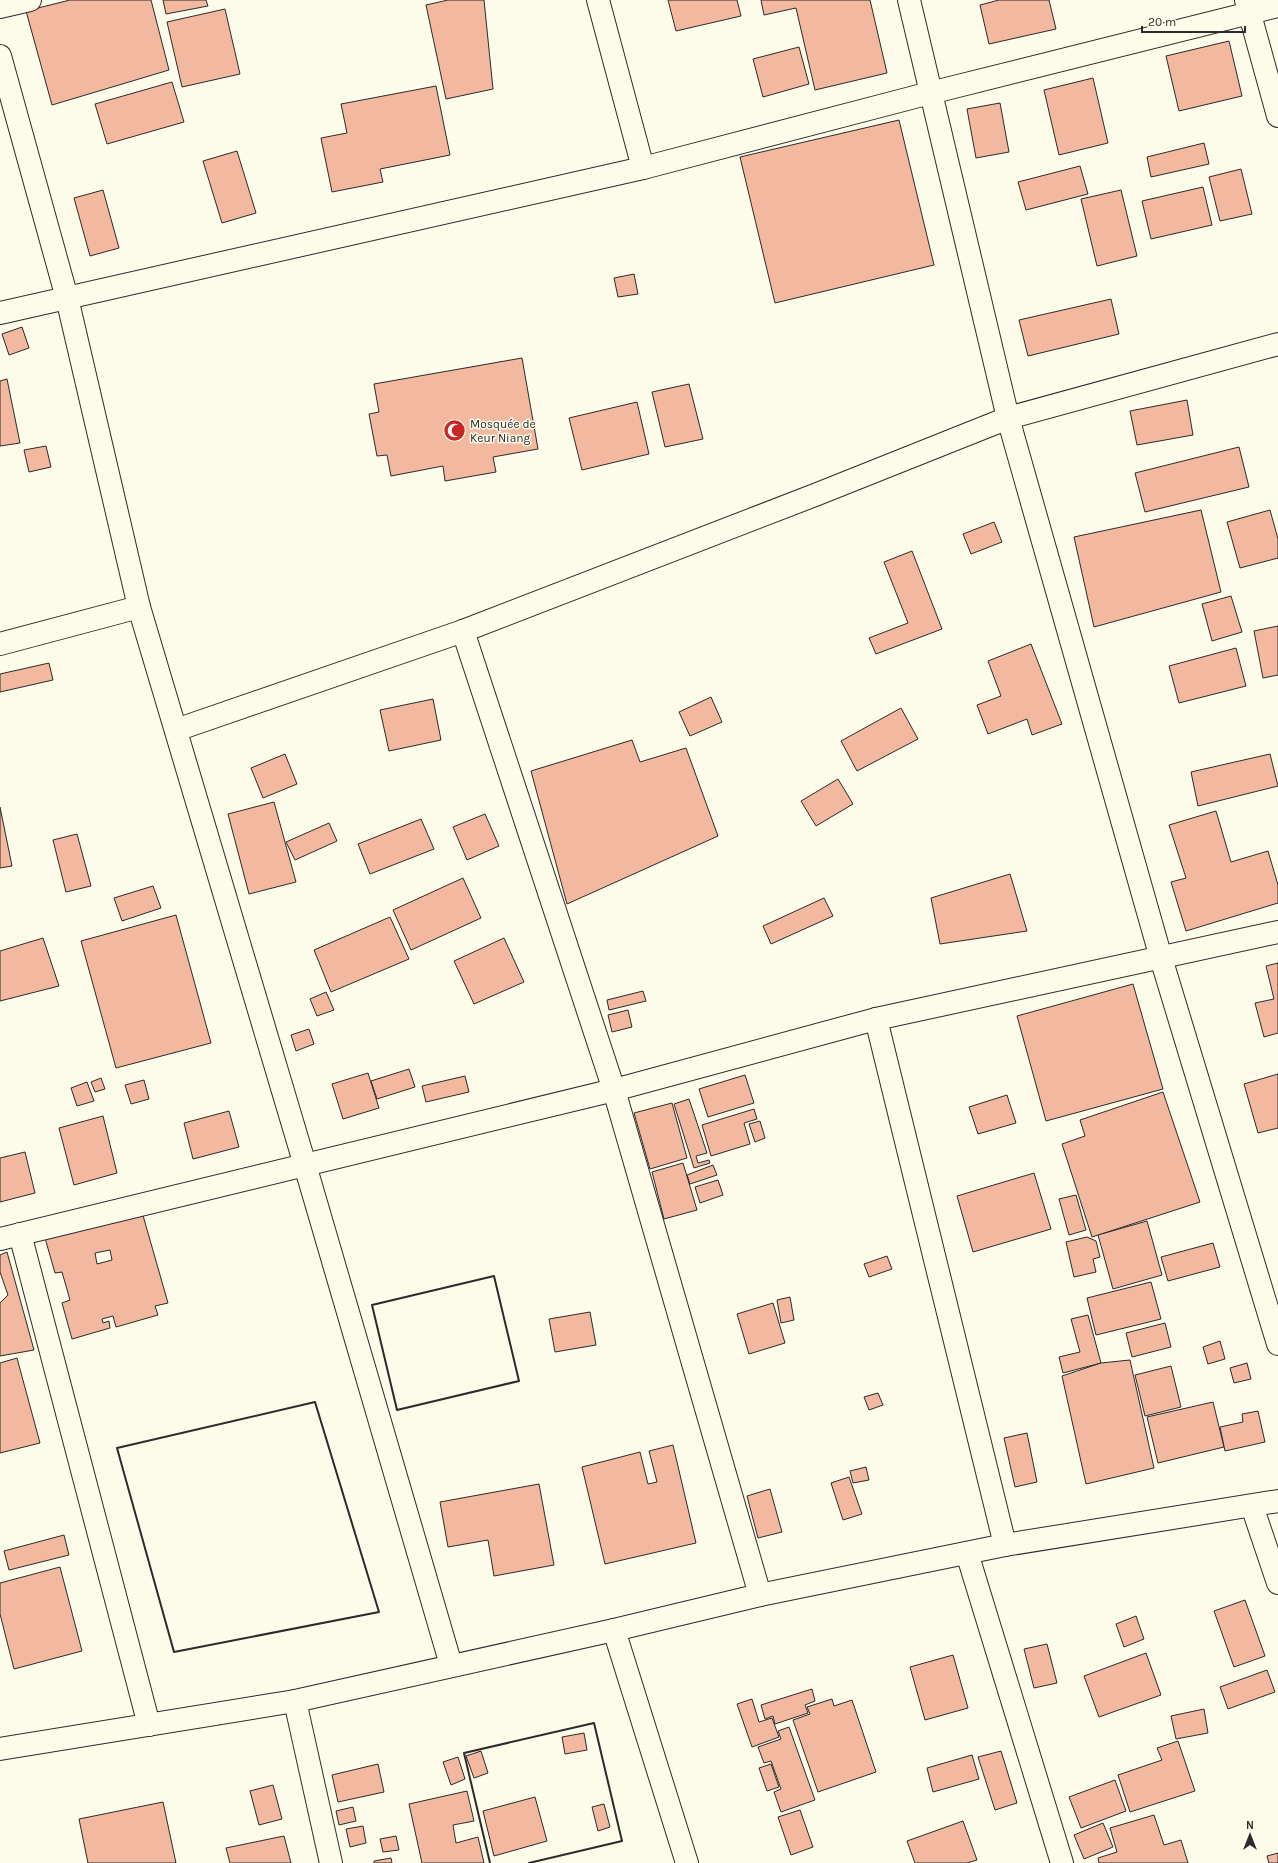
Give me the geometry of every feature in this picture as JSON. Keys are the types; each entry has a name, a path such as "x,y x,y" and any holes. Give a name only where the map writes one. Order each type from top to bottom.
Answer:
{"street":[{"path":"0,7 30,0"},
{"path":"598,0 643,168"},
{"path":"909,0 1008,418 1161,958 1278,1344"},
{"path":"0,313 643,168 1247,7 1278,6"},
{"path":"1247,7 1278,116"},
{"path":"0,56 67,298 139,607 451,1665"},
{"path":"176,730 463,631 800,501 1008,418 1278,344"},
{"path":"0,644 139,607"},
{"path":"463,631 614,1090 760,1595"},
{"path":"149,1725 10,1236 305,1166 614,1090 876,1019 1278,932"},
{"path":"876,1019 1005,1545"},
{"path":"0,1749 295,1701 451,1665 614,1630 760,1595 1005,1545 1278,1501"},
{"path":"1252,1506 1278,1583"},
{"path":"967,1553 1062,1863"},
{"path":"614,1630 687,1863"},
{"path":"295,1701 331,1863"}],"building":[{"path":"70,0 151,0 169,70 52,105 26,11"},
{"path":"163,0 206,0 208,6 166,14"},
{"path":"448,0 484,0 493,89 446,99 426,5"},
{"path":"668,0 737,0 741,16 676,31"},
{"path":"761,0 870,0 887,73 815,90 796,8 764,15"},
{"path":"999,0 1049,0 1056,29 989,44 980,5"},
{"path":"225,9 240,74 182,87 167,22"},
{"path":"1229,41 1242,96 1179,111 1166,56"},
{"path":"799,47 809,84 763,97 753,59"},
{"path":"1093,78 1108,143 1059,155 1044,90"},
{"path":"172,82 184,122 107,144 95,104"},
{"path":"436,86 450,155 380,169 383,182 332,192 321,138 347,133 341,104"},
{"path":"1000,103 1009,152 976,158 967,109"},
{"path":"899,120 934,265 775,303 740,157"},
{"path":"1204,143 1209,164 1151,177 1147,157"},
{"path":"237,151 256,213 222,223 203,161"},
{"path":"1080,166 1088,194 1026,210 1018,182"},
{"path":"1241,169 1252,214 1220,221 1209,177"},
{"path":"1203,187 1212,225 1151,239 1142,201"},
{"path":"103,190 119,248 90,256 74,198"},
{"path":"1121,190 1137,256 1097,266 1081,199"},
{"path":"634,274 638,294 618,297 614,278"},
{"path":"1111,299 1119,334 1028,356 1019,320"},
{"path":"22,327 29,348 9,355 2,334"},
{"name":"Mosquée de Keur Niang","path":"522,358 538,449 493,457 496,472 445,481 443,466 391,476 387,455 377,456 369,414 379,412 374,384"},
{"path":"7,379 20,443 0,446 0,381"},
{"path":"689,384 703,439 665,447 652,392"},
{"path":"1187,400 1193,435 1137,445 1130,411"},
{"path":"637,402 649,454 582,470 569,418"},
{"path":"46,446 51,467 29,472 24,450"},
{"path":"1239,447 1249,487 1145,512 1135,473"},
{"path":"1201,510 1221,592 1094,627 1074,537"},
{"path":"1270,510 1278,539 1278,558 1240,568 1227,522"},
{"path":"994,522 1002,542 971,554 963,534"},
{"path":"912,551 942,629 876,654 869,638 908,623 884,562"},
{"path":"1231,596 1242,632 1212,641 1202,604"},
{"path":"1278,626 1278,675 1263,678 1254,631"},
{"path":"1031,644 1062,724 1032,735 1027,719 988,734 977,705 1001,696 988,661"},
{"path":"1236,648 1246,686 1179,703 1169,666"},
{"path":"49,663 53,680 0,692 0,674"},
{"path":"711,697 722,722 690,736 679,712"},
{"path":"433,699 441,740 389,751 380,710"},
{"path":"901,708 918,739 857,771 841,741"},
{"path":"632,740 640,762 686,748 718,836 567,904 531,771"},
{"path":"285,754 297,784 263,798 251,768"},
{"path":"1270,754 1278,786 1198,806 1191,772"},
{"path":"838,779 853,804 816,826 801,801"},
{"path":"274,802 296,882 249,894 228,814"},
{"path":"0,807 12,866 0,868"},
{"path":"1216,811 1231,862 1268,851 1278,885 1278,903 1186,931 1171,882 1186,878 1169,825"},
{"path":"485,814 499,846 467,860 453,827"},
{"path":"421,819 434,849 370,874 358,844"},
{"path":"329,823 337,841 295,860 286,842"},
{"path":"77,834 91,886 66,892 53,840"},
{"path":"1010,874 1027,931 940,944 931,898"},
{"path":"463,878 481,918 411,950 393,910"},
{"path":"153,886 161,908 122,921 114,898"},
{"path":"824,898 833,916 771,944 763,926"},
{"path":"176,915 211,1043 116,1068 81,941"},
{"path":"390,917 409,959 331,992 314,950"},
{"path":"43,938 59,986 0,1001 0,951"},
{"path":"504,938 524,982 474,1004 454,961"},
{"path":"1278,963 1278,1033 1264,1037 1255,1003 1274,999 1266,966"},
{"path":"1133,984 1163,1089 1046,1121 1017,1016"},
{"path":"643,991 646,1001 609,1010 607,1000"},
{"path":"326,992 334,1010 317,1016 310,999"},
{"path":"628,1010 632,1027 612,1032 608,1015"},
{"path":"309,1029 314,1044 296,1051 291,1035"},
{"path":"409,1069 415,1087 377,1099 371,1081"},
{"path":"368,1073 379,1108 343,1119 332,1084"},
{"path":"1278,1074 1278,1128 1258,1133 1244,1084"},
{"path":"745,1075 754,1103 708,1117 699,1089"},
{"path":"465,1076 469,1092 426,1102 422,1086"},
{"path":"101,1078 105,1089 95,1092 91,1082"},
{"path":"144,1080 149,1099 131,1104 125,1085"},
{"path":"87,1082 94,1101 77,1106 71,1088"},
{"path":"1163,1092 1200,1202 1092,1237 1062,1144 1085,1136 1080,1120"},
{"path":"1007,1095 1016,1123 978,1134 969,1107"},
{"path":"689,1099 707,1153 696,1156 698,1163 709,1160 710,1163 694,1168 674,1104"},
{"path":"672,1103 687,1158 650,1169 634,1113"},
{"path":"754,1109 757,1119 744,1123 750,1144 711,1156 702,1125"},
{"path":"229,1111 239,1147 193,1159 184,1123"},
{"path":"103,1116 117,1173 74,1185 59,1128"},
{"path":"760,1121 765,1138 755,1142 749,1124"},
{"path":"25,1152 35,1193 0,1202 0,1158"},
{"path":"683,1163 697,1210 664,1219 652,1172"},
{"path":"713,1165 717,1175 690,1184 687,1175"},
{"path":"1034,1173 1051,1229 973,1252 957,1196"},
{"path":"718,1180 723,1195 700,1203 695,1187"},
{"path":"1076,1195 1086,1230 1069,1235 1059,1199"},
{"path":"142,1212 168,1303 155,1306 158,1315 116,1327 113,1316 102,1319 103,1323 109,1321 110,1328 72,1339 62,1303 70,1300 62,1272 55,1273 45,1238","holes":["110,1250 112,1260 97,1264 95,1253"]},
{"path":"1147,1221 1162,1275 1113,1289 1098,1235"},
{"path":"1087,1237 1096,1241 1100,1257 1093,1259 1096,1272 1074,1277 1066,1242"},
{"path":"1213,1243 1220,1267 1168,1281 1161,1257"},
{"path":"7,1252 34,1350 0,1356 0,1303 8,1295 0,1272 0,1255"},
{"path":"887,1256 892,1269 869,1277 864,1264"},
{"path":"1151,1282 1161,1319 1096,1335 1087,1298"},
{"path":"790,1297 794,1320 781,1323 777,1300"},
{"path":"773,1303 785,1343 749,1354 737,1314"},
{"path":"590,1312 596,1345 555,1352 549,1319"},
{"path":"1088,1315 1101,1363 1063,1373 1059,1357 1080,1352 1071,1319"},
{"path":"1165,1323 1171,1347 1132,1357 1126,1333"},
{"path":"1220,1341 1225,1359 1208,1364 1203,1347"},
{"path":"17,1358 40,1443 0,1453 0,1363"},
{"path":"1130,1360 1154,1468 1086,1484 1062,1376 1101,1363"},
{"path":"1247,1363 1251,1379 1234,1383 1230,1368"},
{"path":"1171,1366 1181,1407 1145,1416 1135,1375"},
{"path":"878,1393 883,1405 869,1410 864,1397"},
{"path":"1213,1402 1224,1447 1158,1463 1147,1417"},
{"path":"1258,1411 1265,1442 1225,1451 1220,1427 1243,1422 1242,1414"},
{"path":"1027,1433 1037,1482 1015,1487 1004,1438"},
{"path":"673,1445 696,1543 605,1564 582,1467 640,1452 648,1484 657,1482 649,1451"},
{"path":"866,1467 869,1480 853,1483 850,1471"},
{"path":"849,1477 862,1514 843,1520 831,1483"},
{"path":"539,1484 554,1565 494,1576 488,1540 448,1547 440,1502"},
{"path":"770,1489 782,1532 758,1538 747,1496"},
{"path":"64,1535 69,1555 9,1570 4,1551"},
{"path":"60,1567 82,1651 14,1669 0,1614 0,1583"},
{"path":"1245,1600 1265,1656 1234,1667 1214,1611"},
{"path":"1136,1616 1144,1639 1124,1647 1116,1624"},
{"path":"1047,1644 1057,1683 1034,1688 1024,1649"},
{"path":"1146,1653 1161,1695 1099,1717 1084,1676"},
{"path":"953,1655 968,1708 925,1720 910,1667"},
{"path":"1267,1670 1275,1692 1228,1709 1220,1687"},
{"path":"812,1689 815,1701 805,1705 808,1713 775,1724 773,1716 765,1719 761,1705"},
{"path":"752,1699 759,1722 772,1718 779,1737 752,1747 737,1704"},
{"path":"832,1699 834,1706 852,1700 876,1772 818,1792 793,1720 810,1714 807,1707"},
{"path":"1204,1709 1208,1733 1176,1739 1171,1716"},
{"path":"789,1727 815,1800 781,1812 774,1792 781,1789 771,1761 764,1763 758,1747 781,1739 778,1731"},
{"path":"584,1733 587,1750 565,1754 562,1737"},
{"path":"1178,1741 1195,1791 1130,1812 1118,1775 1162,1760 1157,1748"},
{"path":"481,1751 488,1773 474,1778 466,1756"},
{"path":"1001,1751 1017,1803 995,1810 978,1757"},
{"path":"972,1755 979,1779 933,1792 927,1768"},
{"path":"458,1757 465,1779 451,1785 443,1762"},
{"path":"378,1764 384,1792 338,1802 332,1775"},
{"path":"771,1764 779,1787 767,1791 759,1768"},
{"path":"1115,1780 1126,1811 1081,1828 1069,1797"},
{"path":"273,1785 282,1819 259,1825 250,1791"},
{"path":"467,1791 474,1821 453,1825 456,1843 478,1837 484,1863 422,1863 409,1804"},
{"path":"535,1797 547,1841 494,1856 483,1811"},
{"path":"163,1802 176,1863 88,1863 79,1819"},
{"path":"604,1804 610,1827 598,1831 592,1807"},
{"path":"353,1807 356,1821 339,1825 336,1811"},
{"path":"800,1810 813,1847 791,1855 778,1817"},
{"path":"1154,1815 1164,1845 1181,1840 1188,1863 1099,1863 1098,1858 1117,1852 1110,1828"},
{"path":"963,1821 977,1860 967,1863 915,1863 907,1841"},
{"path":"1103,1823 1113,1847 1084,1859 1074,1835"},
{"path":"363,1826 366,1843 350,1847 346,1829"},
{"path":"284,1836 291,1863 230,1863 226,1848"},
{"path":"396,1836 399,1850 383,1852 380,1839"},
{"path":"1278,1853 1278,1863 1269,1863 1267,1856"},
{"path":"391,1858 392,1863 374,1863 374,1861"}],"wall":[{"path":"494,1276 519,1381 397,1410 372,1305 494,1276"},
{"path":"315,1402 379,1612 174,1652 117,1448 315,1402"},
{"path":"490,1863 464,1753 594,1723 622,1841 529,1863"}],"place":[{"name":"Mosquée de Keur Niang","path":"454,431"}]}
